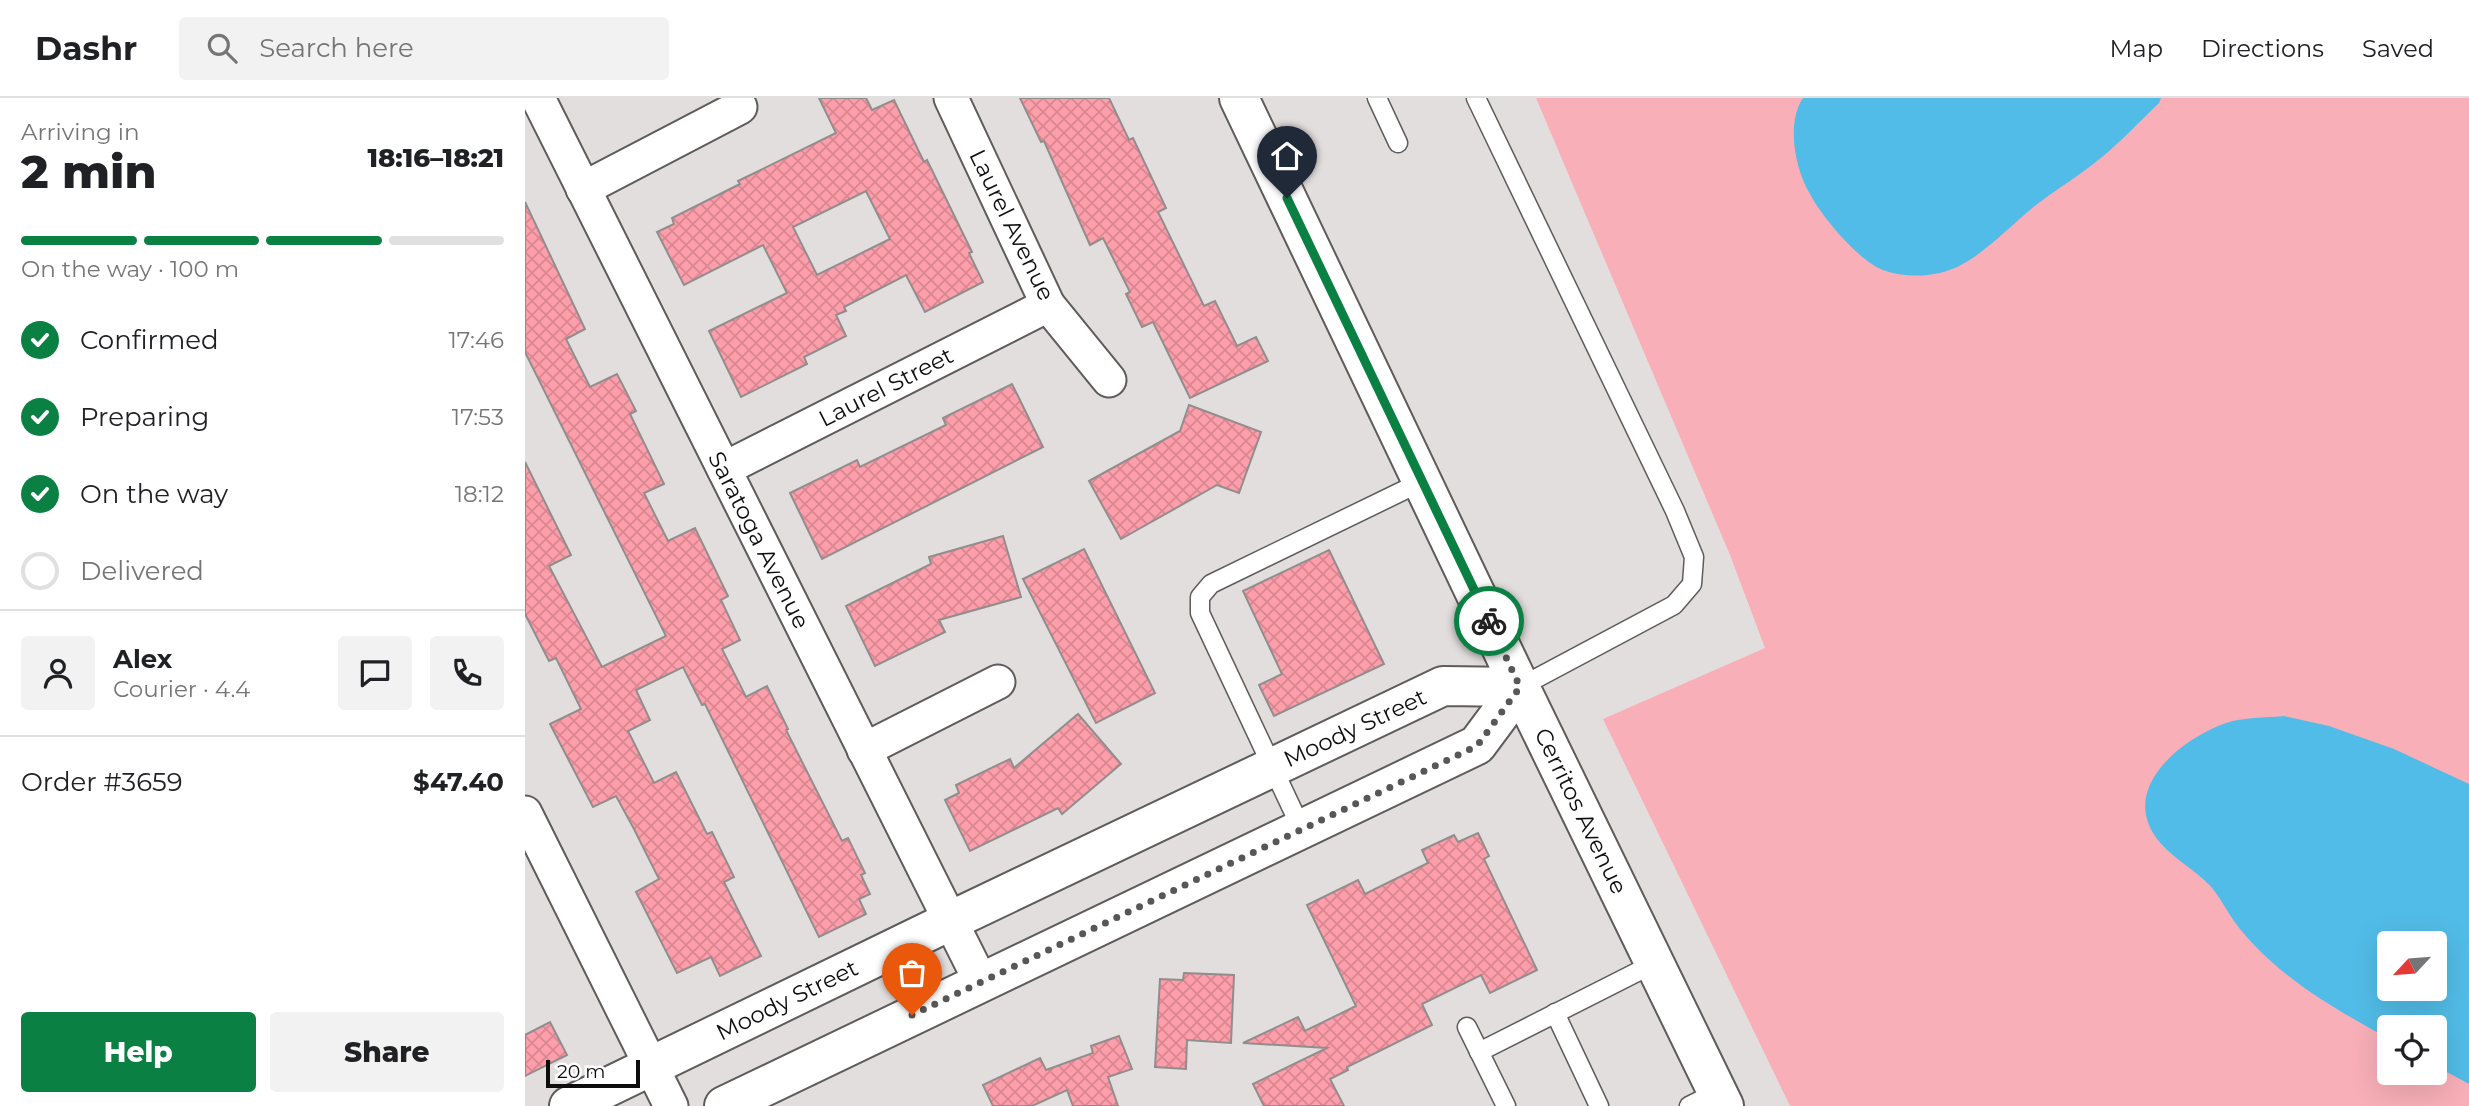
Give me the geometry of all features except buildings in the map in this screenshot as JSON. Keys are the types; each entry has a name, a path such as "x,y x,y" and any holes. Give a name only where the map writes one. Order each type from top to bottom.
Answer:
{"main road":[{"name":"Cerritos Avenue","path":"1239,98 1655,963 1710,1101"},
{"name":"Moody Street","path":"569,1106 1443,686 1520,687"},
{"path":"724,1106 1477,746 1520,687"}],"street":[{"name":"Saratoga Avenue","path":"538,98 981,982"},
{"name":"Laurel Avenue","path":"951,98 1048,305 1109,380"},
{"path":"583,189 740,107"},
{"name":"Laurel Street","path":"724,469 1048,305"},
{"path":"864,750 998,682"},
{"path":"525,813 671,1106"}],"lane":[{"path":"1377,98 1398,144"},
{"path":"1476,98 1675,511 1694,558 1692,584 1674,605 1520,687"},
{"path":"1302,830 1200,613 1201,597 1211,584 1423,481"},
{"path":"1479,1052 1655,963"},
{"path":"1555,1013 1599,1106"},
{"path":"1467,1027 1506,1106"}],"shaded area":[{"path":"1536,98 2469,98 2469,1106 1790,1106 1603,719 1765,648 1730,555"}],"water":[{"path":"1803,98 2161,98 2109,151 2036,205 1981,252 1952,269 1912,276 1883,270 1863,258 1832,226 1816,204 1800,172 1795,146 1795,120"},
{"path":"2284,716 2329,726 2394,749 2469,784 2469,1084 2447,1072 2447,1015 2377,1015 2377,1032 2328,1004 2291,978 2256,947 2233,920 2217,894 2155,836 2147,817 2146,799 2151,782 2162,766 2176,752 2209,730 2247,719"}],"way so far":[{"path":"912,1015 1477,746 1520,687 1489,621"}],"route":[{"path":"1287,198 1489,621"}]}
